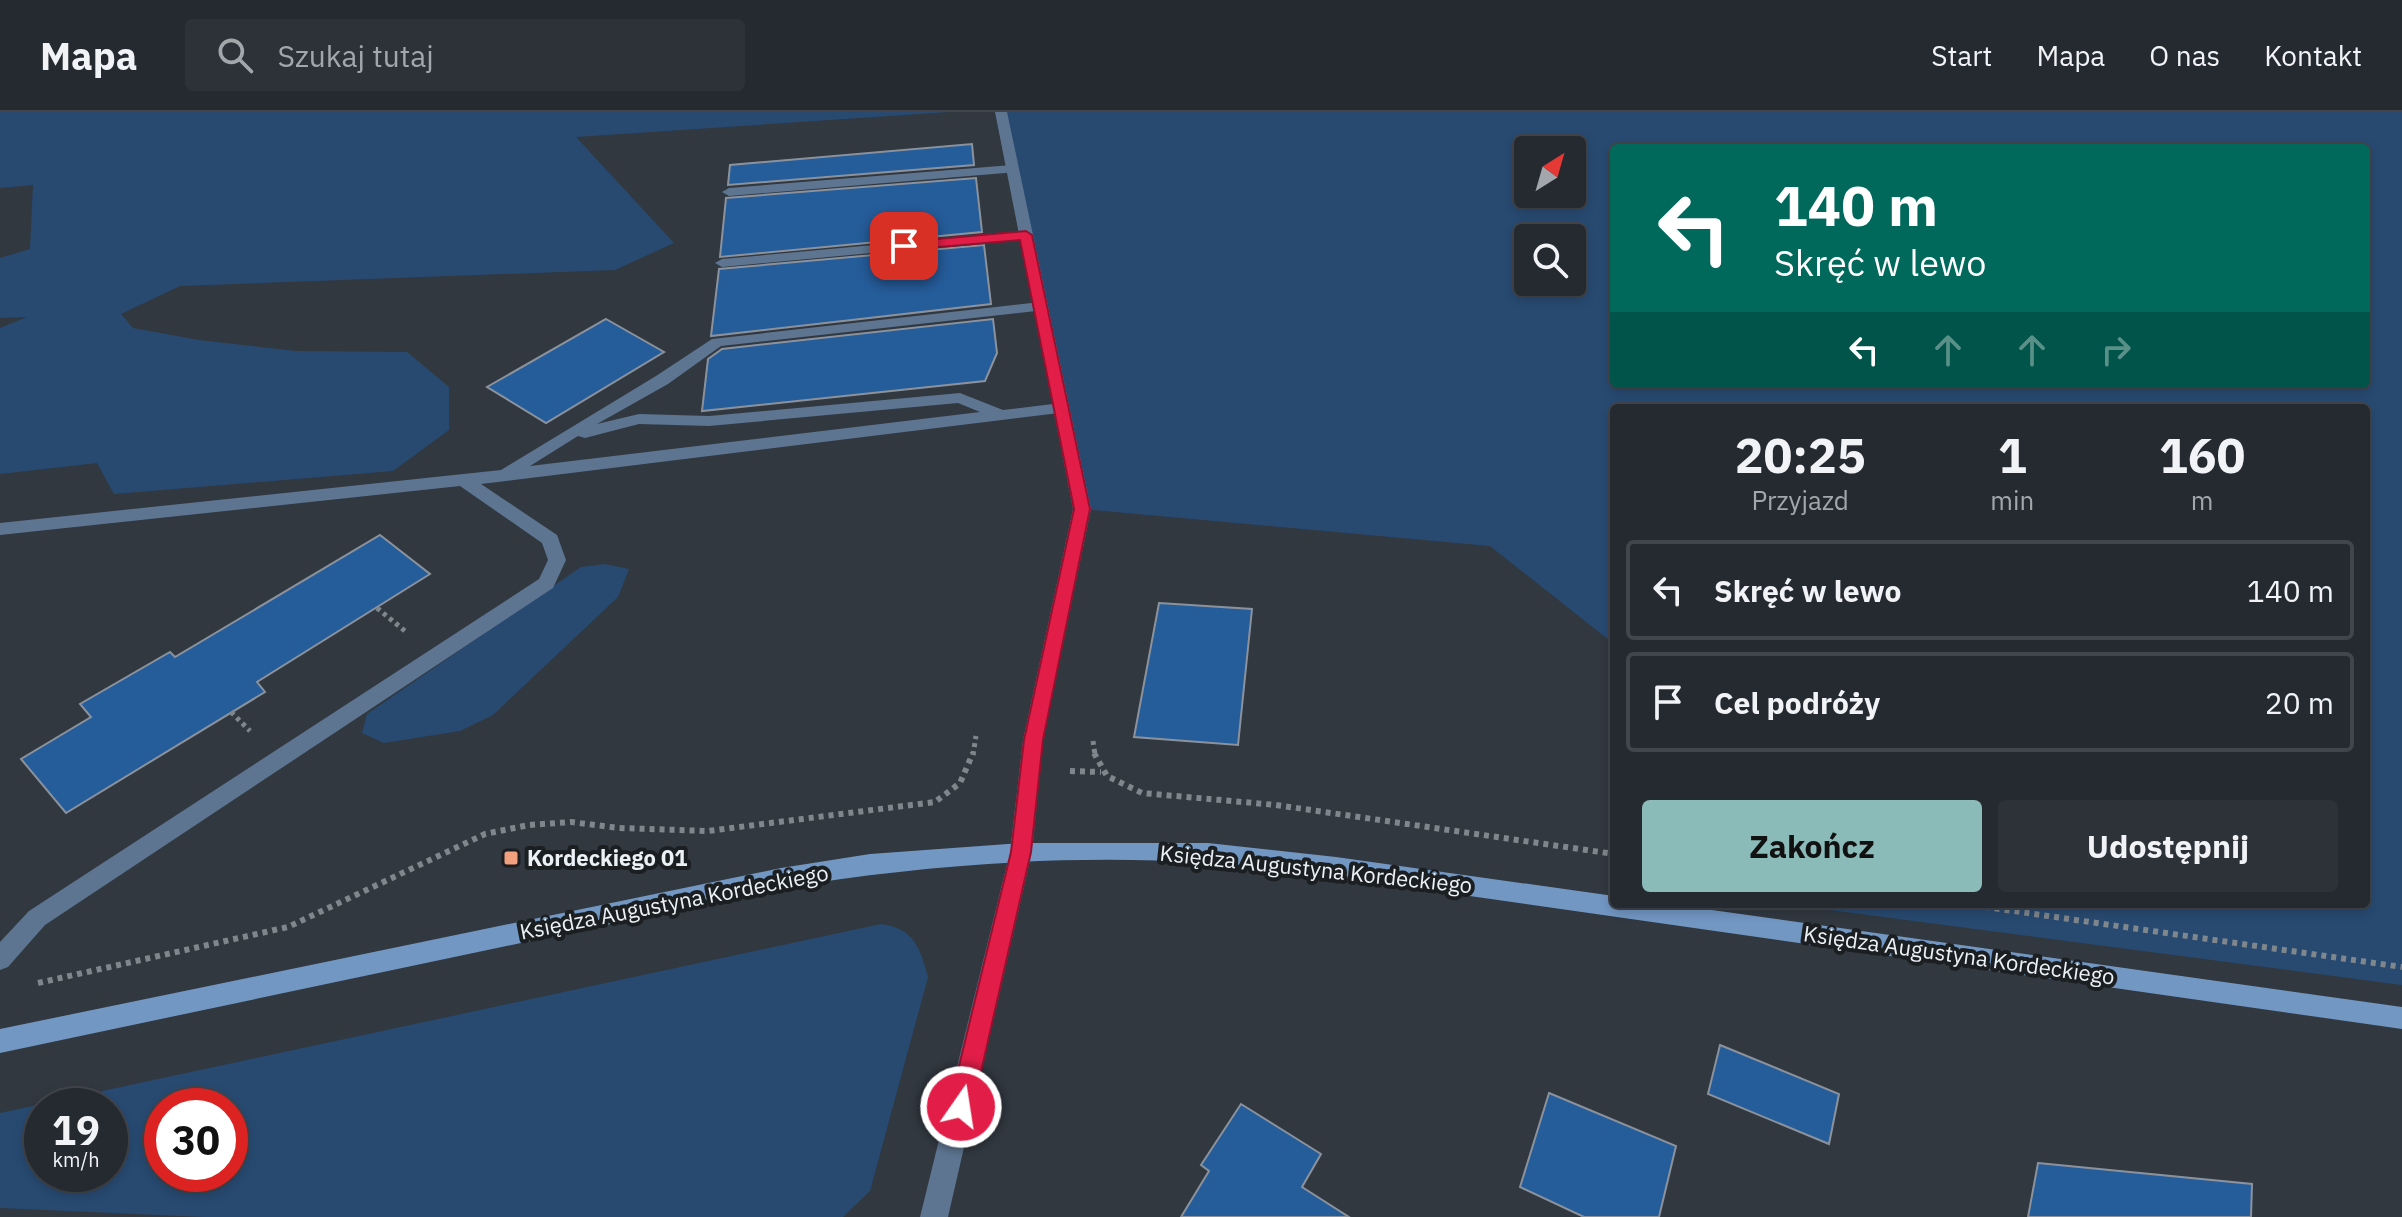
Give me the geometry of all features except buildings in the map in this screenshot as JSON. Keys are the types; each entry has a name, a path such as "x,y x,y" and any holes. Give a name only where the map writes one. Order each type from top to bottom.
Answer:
{"street":[{"path":"934,1217 1021,852 1033,740 1082,509 1001,112"},
{"path":"729,192 1012,169"},
{"path":"722,263 1026,235"},
{"path":"504,475 665,378 701,349 718,342 1040,307"},
{"path":"555,443 605,426 639,419 709,421 960,398 1003,416"},
{"path":"0,529 463,480 1061,408"},
{"path":"0,959 37,918 546,583 557,560 550,540 463,480"},
{"name":"Księdza Augustyna Kordeckiego","path":"0,1041 781,878 870,864 1021,852 1151,851 1336,867 1610,906"},
{"name":"Księdza Augustyna Kordeckiego","path":"1625,908 2402,1018"}],"path":[{"path":"377,608 412,636"},
{"path":"22,986 288,927 485,834 529,825 571,822 619,828 708,831 935,802 964,781 973,765 976,736"},
{"path":"1093,741 1093,755 1101,772 1122,787 1142,793 1276,805 1610,853"},
{"path":"1993,908 2402,967"}],"shaded area":[{"path":"0,112 949,112 576,137 674,243 615,270 180,286 121,314 133,328 199,340 295,351 407,352 449,387 449,430 393,471 114,494 97,463 0,474 0,328 27,317 0,318 0,258 30,249 33,185 0,188"},
{"path":"1001,112 2402,112 2402,985 1815,908 2370,908 2370,404 1610,404 1610,641 1490,546 1082,509"},
{"path":"605,564 629,569 618,597 493,715 460,731 384,743 362,733 367,714 581,567"},
{"path":"881,924 901,930 914,941 928,977 870,1191 843,1217 205,1217 0,1208 0,1113 24,1108 24,1192 128,1192 128,1088 117,1088"}],"place":[{"name":"Kordeckiego 01","path":"511,858"}],"route":[{"path":"904,246 1026,235 1082,509 1033,740 1021,852 961,1107"}]}
